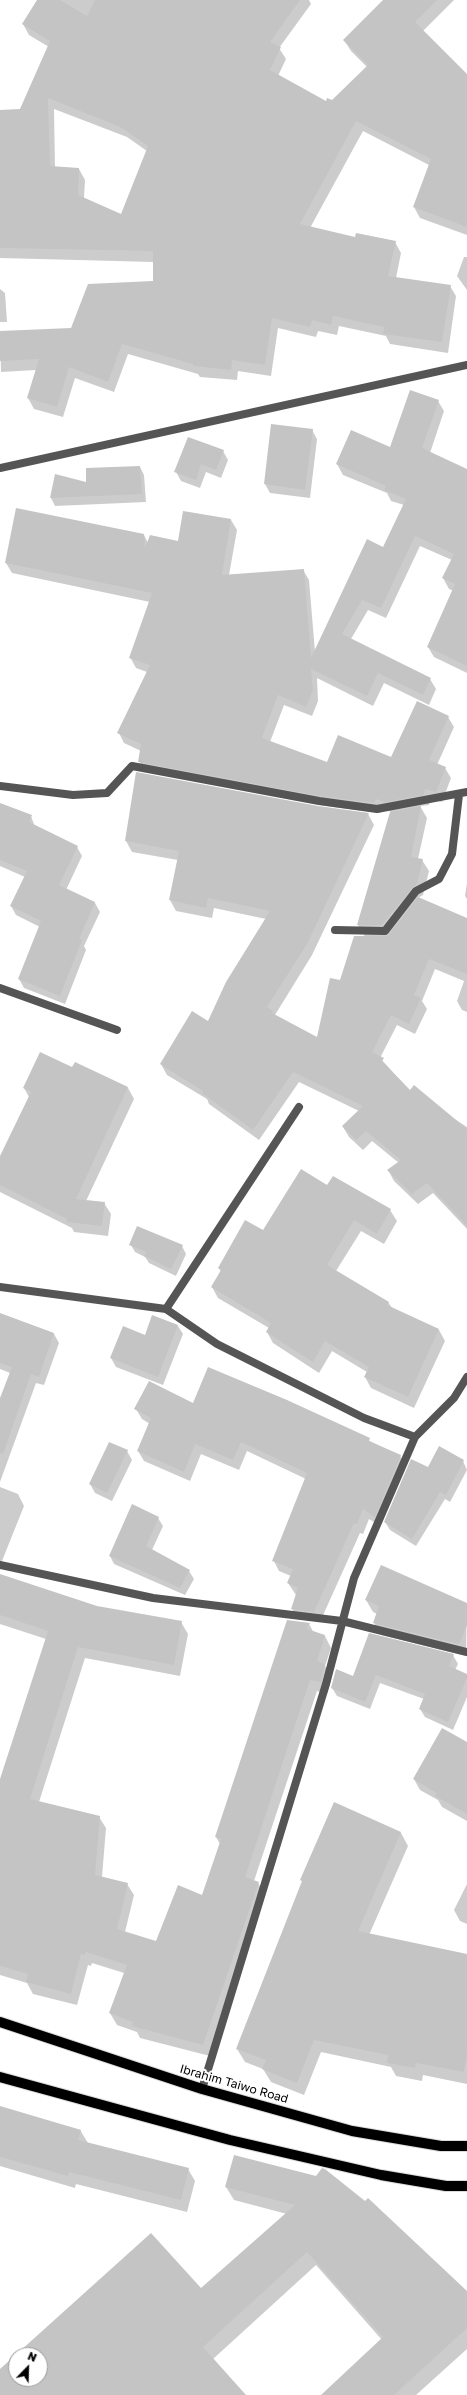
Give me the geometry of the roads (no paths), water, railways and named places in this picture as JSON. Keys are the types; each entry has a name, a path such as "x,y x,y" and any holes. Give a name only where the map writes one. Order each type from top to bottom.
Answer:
{"main road":[{"name":"Ibrahim Taiwo Road","path":"0,2022 202,2089 352,2131 441,2146 467,2146"},
{"path":"0,2077 230,2140 306,2158 381,2175 446,2186 467,2186"}],"street":[{"path":"0,468 467,365"},
{"path":"0,786 73,796 107,793 132,766 319,801 376,809 463,794 452,854 439,879 416,891 385,931 335,930"},
{"path":"0,988 117,1030"},
{"path":"166,1310 299,1107"},
{"path":"0,1287 166,1310 217,1344 364,1418 414,1437"},
{"path":"202,2089 326,1684 354,1578 414,1437 454,1398 467,1377"},
{"path":"0,1565 153,1598 342,1621 467,1652"}]}
